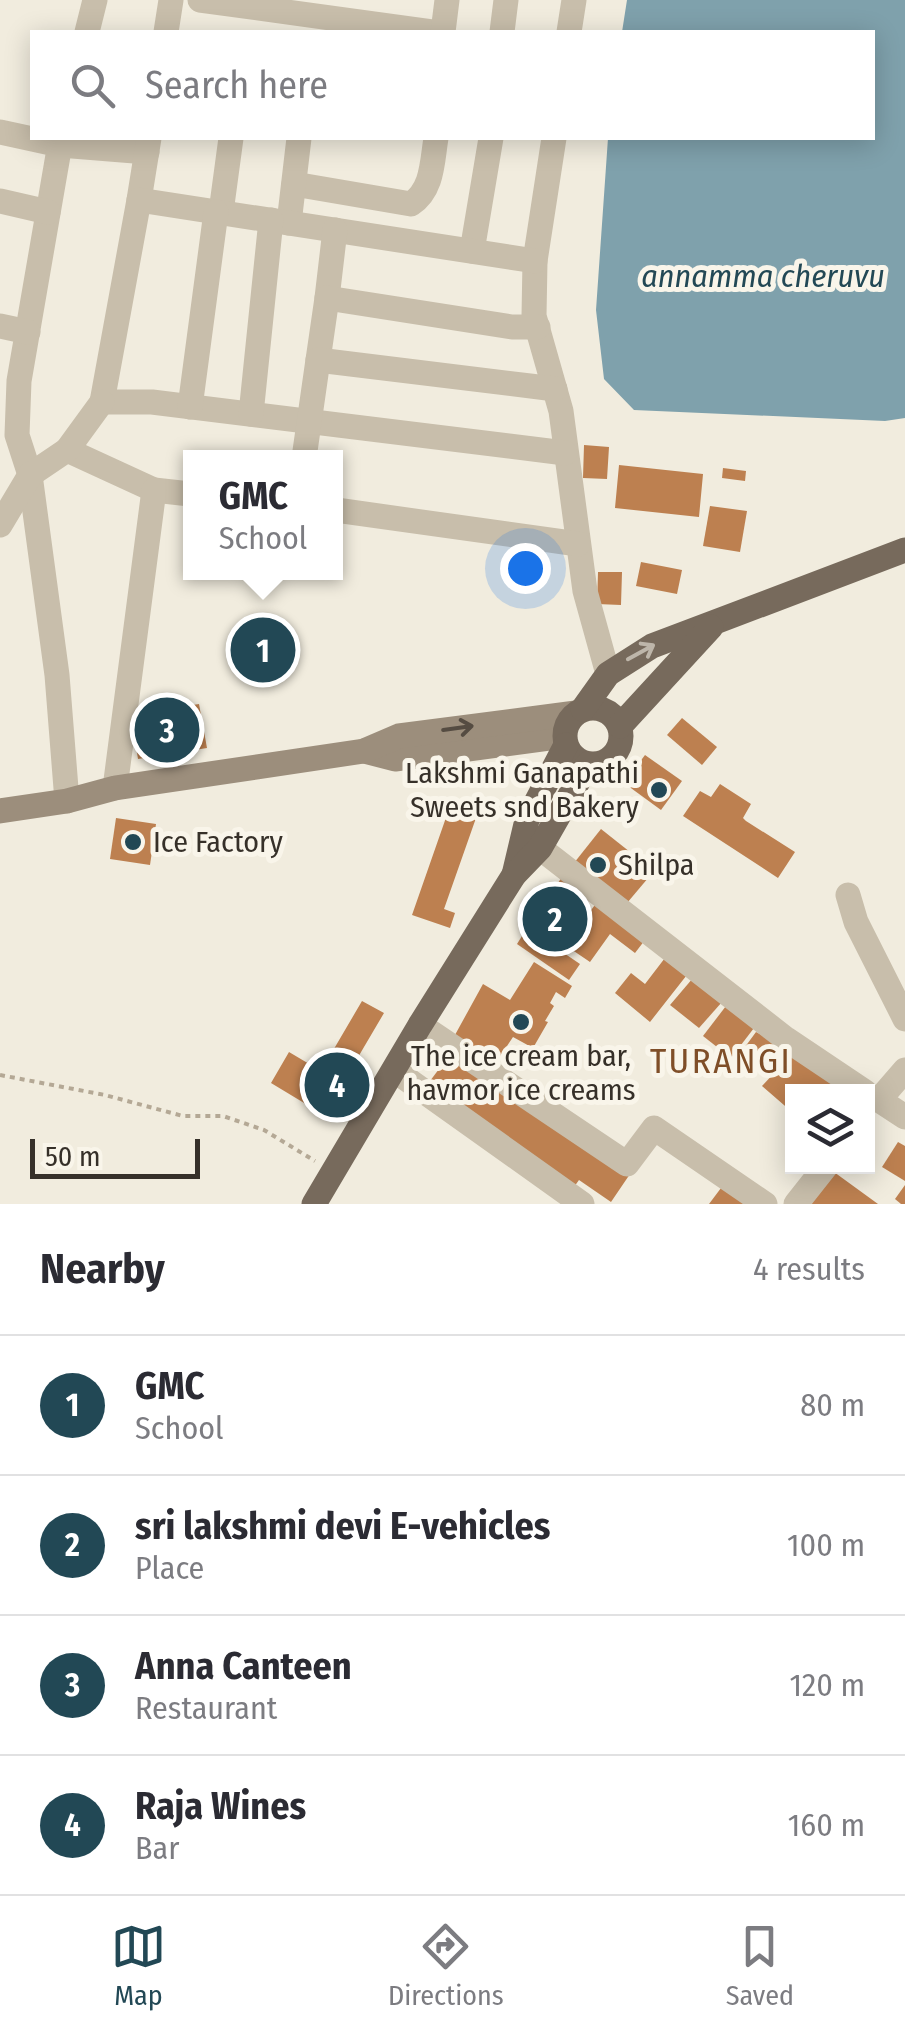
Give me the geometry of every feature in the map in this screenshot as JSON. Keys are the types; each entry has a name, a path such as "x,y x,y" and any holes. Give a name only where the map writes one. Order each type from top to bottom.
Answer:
{"main road":[{"path":"514,875 527,820 572,726 608,674 652,646 905,550"},
{"path":"620,726 718,620"},
{"path":"598,708 611,714 620,726 622,740 615,754 603,762 588,764 574,758 572,726 598,708"},
{"path":"314,1204 420,1025 514,875 540,848 588,764"}],"street":[{"path":"88,30 95,0"},
{"path":"166,30 171,0"},
{"path":"200,0 313,24 402,30"},
{"path":"443,30 447,0"},
{"path":"502,30 506,0"},
{"path":"570,30 574,0"},
{"path":"0,132 30,136"},
{"path":"190,407 232,140"},
{"path":"252,414 280,222 294,184 300,140"},
{"path":"294,184 412,204 428,186 436,140"},
{"path":"472,252 491,140"},
{"path":"554,140 536,262 534,316 561,410 584,591 608,674"},
{"path":"0,525 30,475 67,450 102,402 148,145 60,141 28,332 9,400 30,475 57,675 67,802"},
{"path":"139,200 536,262"},
{"path":"0,201 48,212"},
{"path":"305,450 335,230"},
{"path":"327,298 512,327 538,327"},
{"path":"0,326 28,332"},
{"path":"318,360 555,389"},
{"path":"102,402 152,402 565,453"},
{"path":"67,450 154,490 183,493"},
{"path":"116,788 154,490"},
{"path":"343,511 578,544"},
{"path":"0,810 67,802 116,788 364,751 395,758 572,726"},
{"path":"540,848 848,1084"},
{"path":"848,894 856,922 905,1020"},
{"path":"420,1025 627,1164 654,1128 765,1204"},
{"path":"394,1070 582,1204"},
{"path":"875,1096 905,1070"},
{"path":"875,1102 905,1117"},
{"path":"796,1204 820,1174"}],"path":[{"path":"0,1074 105,1095 183,1116 223,1116 264,1130 334,1172"}],"water":[{"name":"annamma cheruvu","path":"627,0 905,0 905,418 885,421 634,410 604,379 596,310 608,140 875,140 875,30 622,30"}],"building":[{"path":"584,445 609,447 607,479 583,478"},
{"path":"619,465 703,474 699,517 615,508"},
{"path":"723,468 746,471 745,481 722,478"},
{"path":"710,506 747,511 740,552 703,546"},
{"path":"641,562 682,570 677,594 636,586"},
{"path":"598,572 622,572 621,605 597,604"},
{"path":"199,704 207,748 138,759 131,715"},
{"path":"682,718 717,747 702,765 667,735"},
{"path":"645,755 682,781 661,810 624,783"},
{"path":"720,784 751,804 743,818 746,821 795,852 778,878 683,816 700,791 711,797"},
{"path":"449,809 476,818 444,909 455,913 450,928 412,915"},
{"name":"Ice Factory","path":"116,818 156,824 150,865 110,859"},
{"path":"601,829 654,871 627,903 574,863"},
{"path":"563,875 592,893 559,944 531,926"},
{"path":"599,899 648,936 635,953 610,934 590,962 562,943"},
{"path":"527,928 580,964 569,980 517,944"},
{"path":"668,954 690,971 650,1022 615,993 631,973 645,984"},
{"path":"534,962 572,986 565,998 556,992 550,1003 554,1006 545,1021 548,1022 533,1048 513,1037 491,1070 450,1044 483,984 510,1000"},
{"path":"693,978 722,1002 699,1028 670,1005"},
{"path":"362,1001 384,1013 324,1115 271,1083 289,1052 321,1071"},
{"path":"726,1006 754,1028 731,1058 703,1036"},
{"path":"756,1032 793,1050 832,1084 785,1084 785,1106 762,1086 777,1070 756,1053 752,1059 742,1051"},
{"path":"454,1049 630,1174 611,1202 579,1180 574,1187 430,1081"},
{"path":"898,1142 905,1146 905,1181 882,1167"},
{"path":"833,1174 837,1174 878,1204 811,1204"},
{"path":"724,1184 752,1204 709,1204"},
{"path":"905,1185 905,1204 901,1204 895,1199"}],"place":[{"name":"GMC","path":"263,650"},
{"name":"Anna Canteen","path":"167,730"},
{"name":"Lakshmi Ganapathi Sweets snd Bakery","path":"659,790"},
{"name":"Ice Factory","path":"133,842"},
{"name":"Shilpa","path":"598,865"},
{"name":"sri lakshmi devi E-vehicles","path":"555,919"},
{"name":"The ice cream bar, havmor ice creams","path":"521,1022"},
{"name":"Raja Wines","path":"337,1085"}],"district":[{"name":"TURANGI","path":"721,1061"}]}
